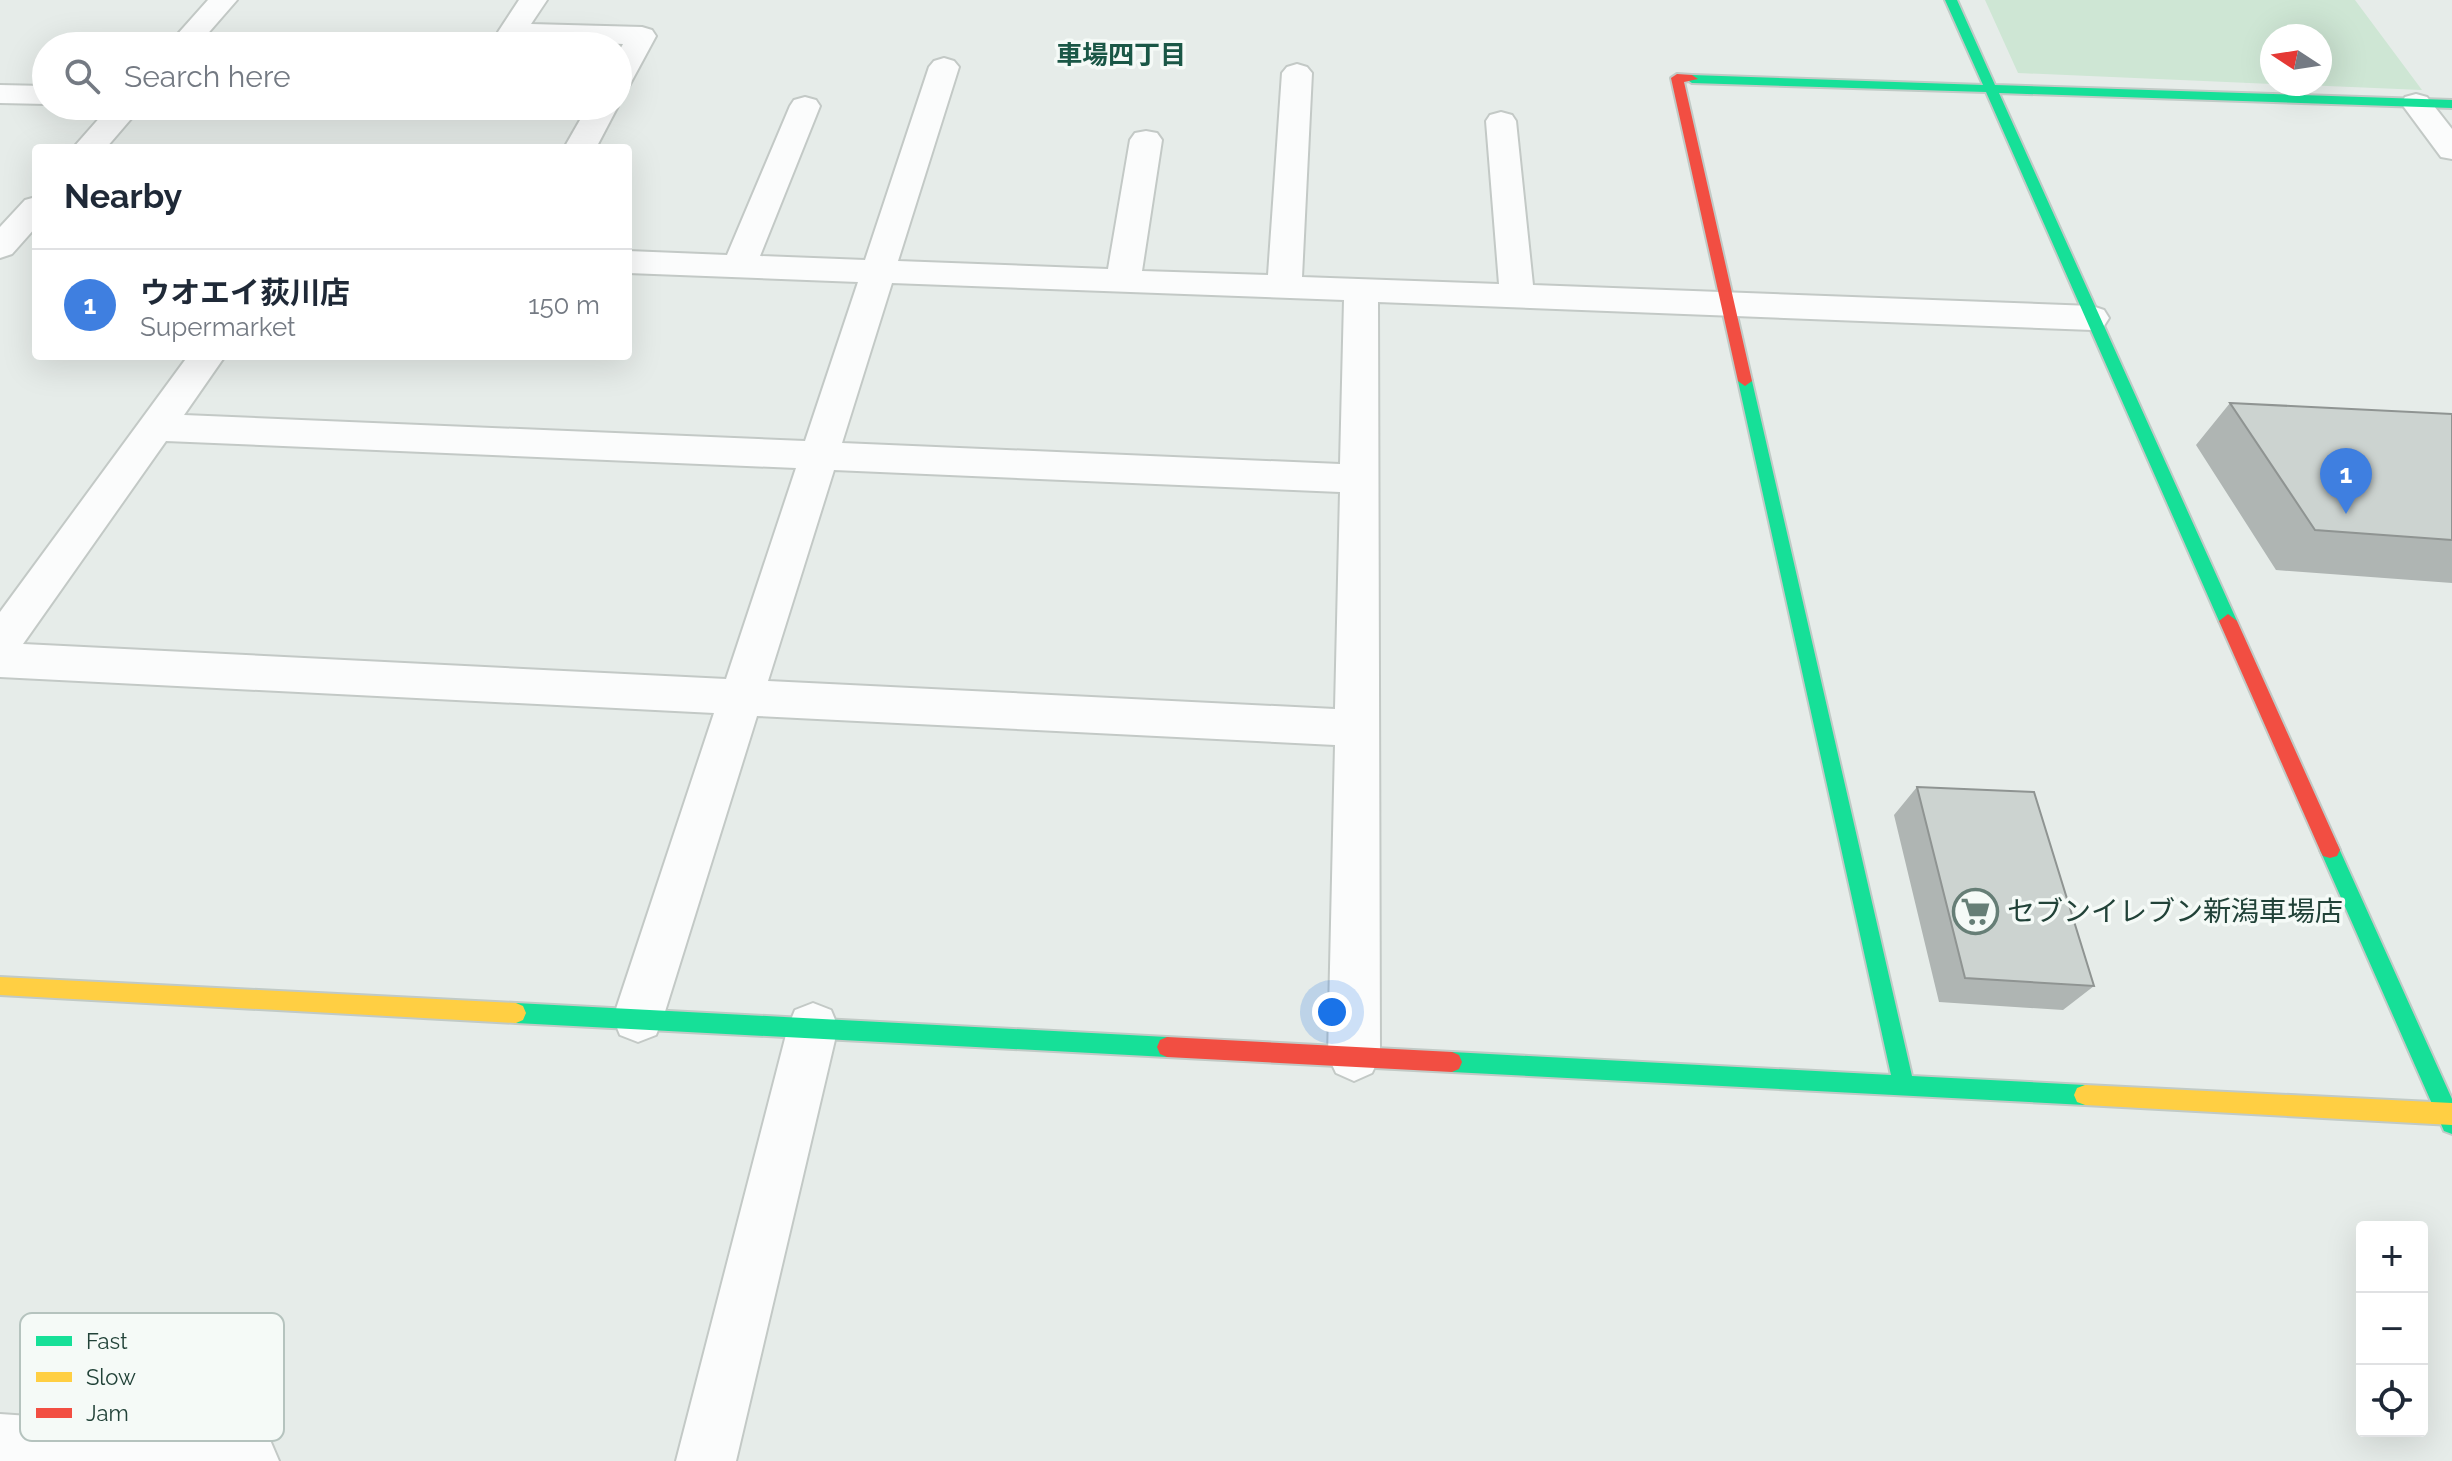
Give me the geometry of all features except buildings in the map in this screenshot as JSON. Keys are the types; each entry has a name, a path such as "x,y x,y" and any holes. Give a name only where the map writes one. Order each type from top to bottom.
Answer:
{"street":[{"path":"194,32 223,0"},
{"path":"512,32 533,0"},
{"path":"0,986 1904,1085 2451,1117 1951,0"},
{"path":"632,36 642,36 632,54"},
{"path":"638,1018 944,67"},
{"path":"1284,287 1297,73"},
{"path":"1904,1085 1677,78 2452,104"},
{"path":"0,94 32,95"},
{"path":"2416,103 2452,150"},
{"path":"739,266 805,106"},
{"path":"93,144 114,120"},
{"path":"582,144 595,120"},
{"path":"1501,121 1517,296"},
{"path":"1123,281 1146,140"},
{"path":"11,240 32,212"},
{"path":"632,262 2092,318"},
{"path":"1354,1056 1361,290"},
{"path":"0,644 204,360"},
{"path":"157,427 1359,479"},
{"path":"0,660 1357,728"},
{"path":"706,1461 813,1027"},
{"path":"0,1444 249,1461"}],"green space":[{"path":"1985,0 2355,0 2422,90 2332,86 2332,24 2260,24 2260,83 2018,73"}],"traffic: fast":[{"path":"1951,0 2228,621"},
{"path":"1692,79 2452,104"},
{"path":"1745,381 1904,1085"},
{"path":"2330,850 2452,1123"},
{"path":"516,1013 1167,1047"},
{"path":"1452,1062 2085,1095"}],"traffic: slow":[{"path":"0,986 516,1013"},
{"path":"2085,1095 2452,1114"}],"traffic: jam":[{"path":"1692,79 1677,78 1745,381"},
{"path":"2228,621 2330,850"},
{"path":"1167,1047 1452,1062"}],"place":[{"name":"ウオエイ荻川店","path":"2346,514"},
{"name":"セブンイレブン新潟車場店","path":"1976,911"}],"district":[{"name":"車場四丁目","path":"1121,55"}]}
